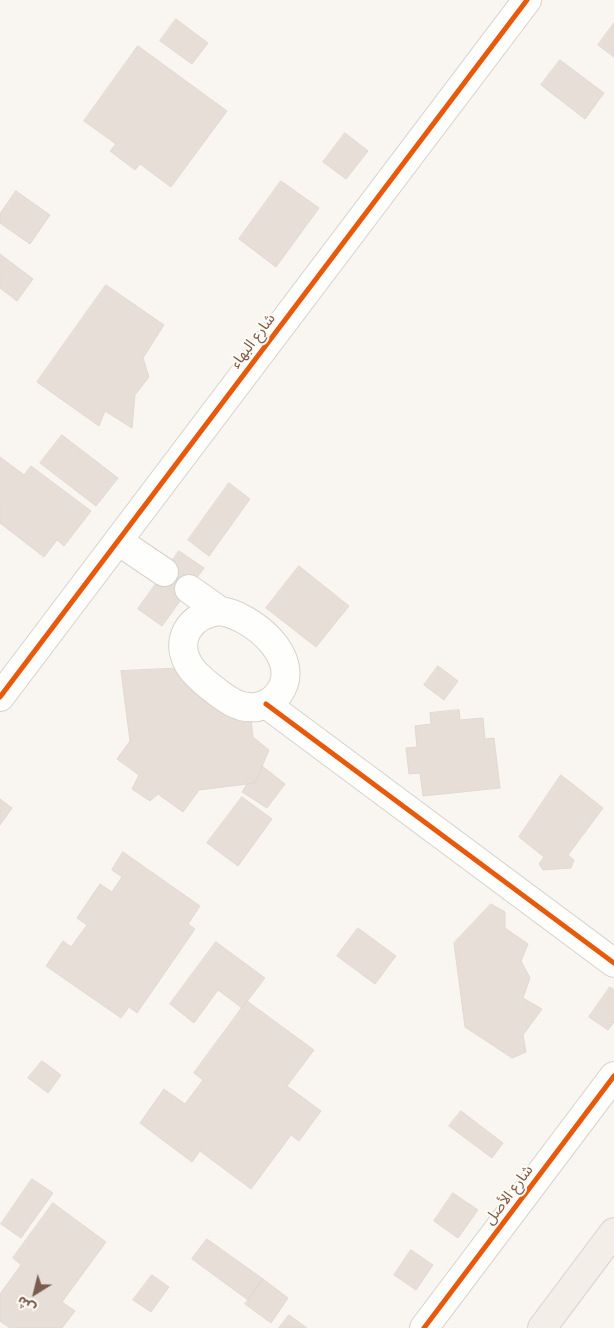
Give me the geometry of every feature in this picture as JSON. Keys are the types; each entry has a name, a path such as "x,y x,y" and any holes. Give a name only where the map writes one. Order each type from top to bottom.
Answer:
{"main road":[{"path":"542,1328 614,1232"}],"street":[{"name":"شارع البهاء","path":"1,693 118,541 521,2"},
{"path":"118,541 164,572"},
{"path":"189,589 220,611"},
{"path":"208,612 232,612 246,620 268,638 282,657 286,679 282,689 275,698 266,704 256,707 245,707 232,703 196,675 187,662 183,643 185,633 198,617 208,612"},
{"path":"266,704 614,963"},
{"name":"شارع الأصل","path":"424,1328 614,1076"}],"building":[{"path":"176,19 208,43 192,64 160,41"},
{"path":"614,23 614,57 598,45"},
{"path":"138,46 227,111 171,187 140,164 135,170 110,151 116,144 84,121"},
{"path":"560,60 604,93 585,119 541,85"},
{"path":"345,133 368,151 346,179 323,162"},
{"path":"281,181 319,208 276,267 239,239"},
{"path":"16,191 50,215 30,244 0,223 0,214"},
{"path":"0,254 33,279 17,301 0,288"},
{"path":"106,285 164,325 143,358 149,377 135,395 132,428 105,411 99,426 37,382"},
{"path":"62,435 118,478 96,506 40,463"},
{"path":"0,457 24,475 31,466 91,511 64,546 57,540 44,557 0,523"},
{"path":"229,483 250,499 209,556 188,540"},
{"path":"179,551 204,568 162,626 138,609"},
{"path":"299,566 349,606 316,647 266,608"},
{"path":"438,666 458,681 444,700 424,685"},
{"path":"185,668 251,720 253,737 269,750 255,783 199,790 183,812 158,794 150,801 132,789 139,775 117,759 130,741 121,671"},
{"path":"459,710 460,720 483,718 485,739 494,738 500,788 423,796 420,773 409,774 406,748 417,747 415,726 431,724 430,713"},
{"path":"262,766 285,784 267,808 242,792 247,784 255,783"},
{"path":"561,775 603,808 568,855 574,860 571,868 543,870 539,864 544,857 519,837"},
{"path":"242,797 272,819 238,866 207,843"},
{"path":"0,799 12,808 0,825"},
{"path":"123,852 200,906 188,924 195,929 137,1013 129,1007 121,1018 46,966 63,941 71,947 87,925 77,918 100,884 112,892 122,877 112,870"},
{"path":"491,904 505,912 505,928 528,944 521,961 530,978 523,998 542,1009 523,1035 526,1052 512,1058 465,1027 454,943"},
{"path":"358,928 396,956 375,984 337,956"},
{"path":"216,942 265,978 242,1008 218,990 194,1023 170,1004"},
{"path":"610,987 614,990 614,1022 608,1030 589,1017"},
{"path":"247,1001 314,1050 287,1086 321,1111 299,1141 291,1135 251,1189 200,1151 192,1162 140,1123 164,1089 185,1104 203,1080 194,1073"},
{"path":"42,1061 61,1075 48,1093 28,1078"},
{"path":"461,1111 503,1143 492,1158 449,1126"},
{"path":"32,1179 53,1193 21,1238 1,1224"},
{"path":"453,1193 478,1210 458,1238 434,1221"},
{"path":"53,1203 106,1242 62,1302 75,1311 62,1328 10,1328 0,1321 0,1294 21,1265 13,1258"},
{"path":"207,1239 263,1279 248,1300 192,1259"},
{"path":"411,1250 433,1265 416,1290 394,1275"},
{"path":"152,1275 169,1287 151,1312 133,1300"},
{"path":"263,1279 288,1298 271,1323 245,1304"},
{"path":"289,1315 307,1328 279,1328"}],"cycle path":[{"path":"0,697 527,0"},
{"path":"266,704 614,963"},
{"path":"424,1328 614,1076"}]}
